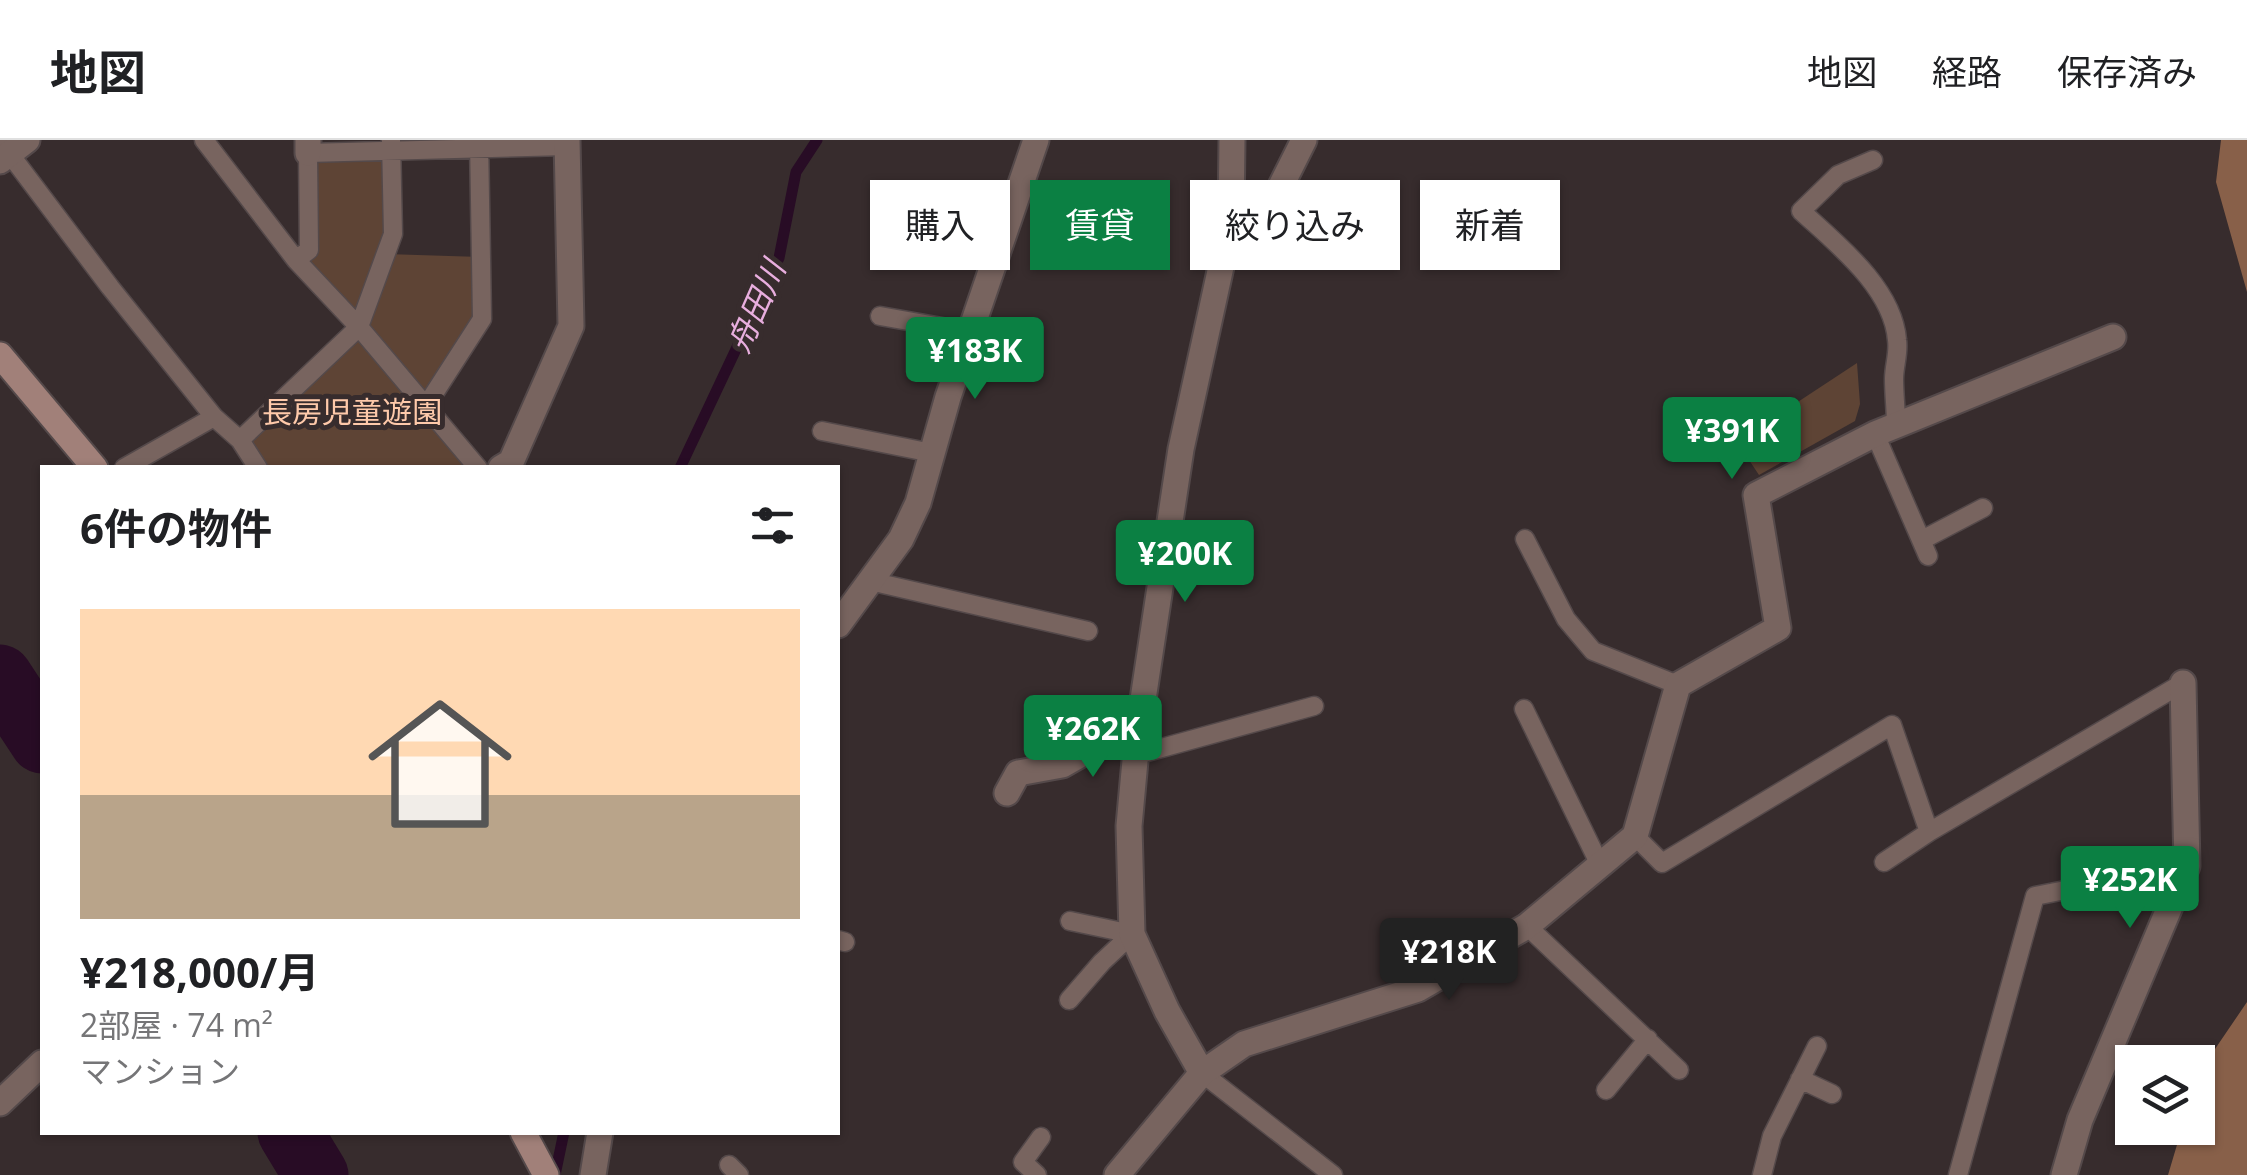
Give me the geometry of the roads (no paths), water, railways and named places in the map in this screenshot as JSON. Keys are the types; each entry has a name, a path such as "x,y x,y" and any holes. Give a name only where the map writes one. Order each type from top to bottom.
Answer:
{"street":[{"path":"1010,218 1036,140"},
{"path":"1232,140 1232,180"},
{"path":"1284,180 1304,140"},
{"path":"506,465 512,462 571,326 567,143"},
{"path":"841,611 902,539 918,503 992,270"},
{"path":"1202,1073 1167,1011 1132,934 1129,826 1140,722 1181,449 1220,270"},
{"path":"1117,1175 1202,1073 1244,1044 1418,989 1527,926 1635,836 1678,686 1778,628 1756,495 1886,430 2113,337"},
{"path":"0,355 92,465"},
{"path":"2064,1175 2080,1120 2187,866 2184,683"},
{"path":"1007,793 1018,773 1062,765 1140,722"},
{"path":"0,1103 40,1064"},
{"path":"525,1135 542,1168"},
{"path":"593,1175 600,1135"}],"lane":[{"path":"204,140 296,260 359,327 475,465"},
{"path":"296,260 309,250 308,146 567,143"},
{"path":"426,406 482,320 479,145"},
{"path":"240,440 359,327 392,234 391,146"},
{"path":"10,149 110,287 214,417 240,440 256,465"},
{"path":"1873,160 1838,174 1801,211 1872,281 1890,317 1898,339 1886,430 1925,548 1982,508"},
{"path":"880,316 970,332"},
{"path":"129,465 214,417"},
{"path":"822,431 932,452"},
{"path":"1525,539 1566,619 1593,651 1678,686"},
{"path":"870,580 1088,631"},
{"path":"1884,862 2184,683"},
{"path":"1136,756 1314,706"},
{"path":"1524,709 1600,865"},
{"path":"1635,836 1662,863 1892,725 1929,832"},
{"path":"1958,1175 2035,896 2187,866"},
{"path":"1070,921 1132,934"},
{"path":"1527,926 1680,1070"},
{"path":"1070,1000 1132,934"},
{"path":"1606,1090 1648,1040"},
{"path":"1762,1175 1772,1136 1817,1046"},
{"path":"1202,1073 1333,1175"},
{"path":"1800,1079 1832,1094"},
{"path":"1037,1175 1023,1162 1041,1137"}],"waterway":[{"name":"舟田川","path":"681,465 779,258 796,172 817,140"},
{"path":"0,677 40,738"},
{"path":"292,1135 316,1175"},
{"path":"555,1175 563,1135"}],"park label":[{"name":"長房児童遊園","path":"352,411"}]}
